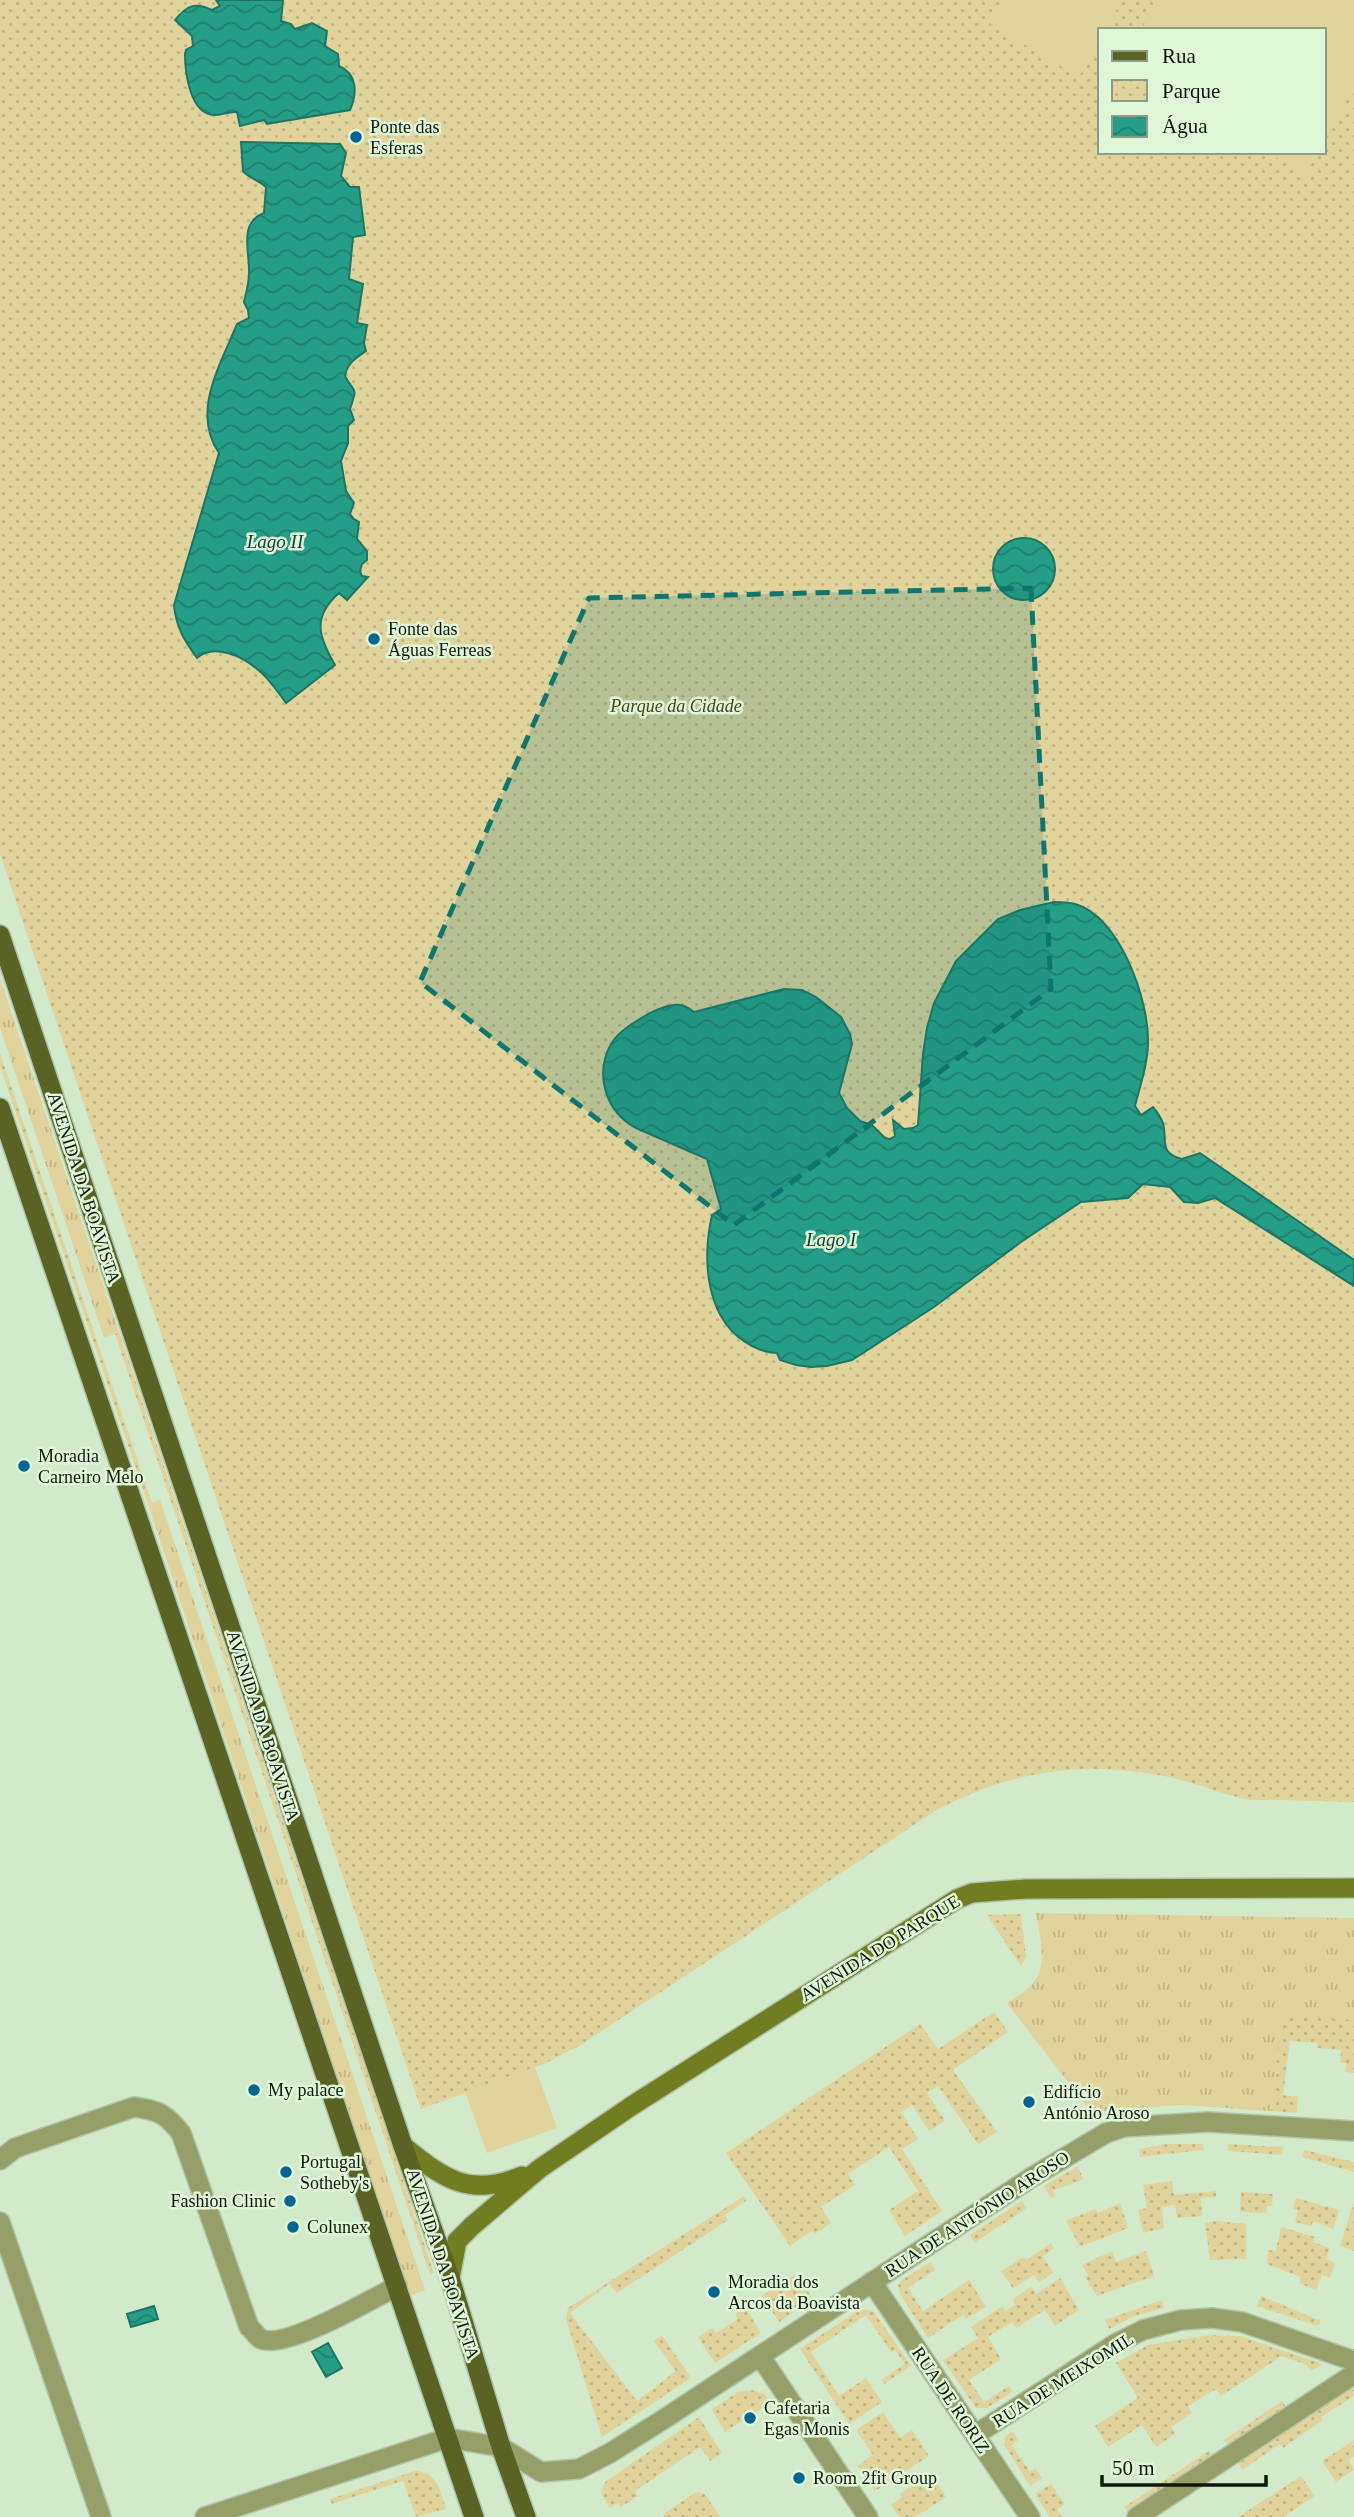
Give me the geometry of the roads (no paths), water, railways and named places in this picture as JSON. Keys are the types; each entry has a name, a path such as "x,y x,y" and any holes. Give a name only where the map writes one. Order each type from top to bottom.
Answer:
{"main road":[{"name":"AVENIDA DA BOAVISTA","path":"0,935 403,2146 450,2278 501,2447 526,2517"},
{"path":"0,1108 474,2517"},
{"name":"AVENIDA DO PARQUE","path":"450,2278 457,2242 539,2169 940,1908 972,1893 1039,1889 1354,1888"},
{"name":"AVENIDA DO PARQUE","path":"403,2146 433,2170 452,2180 471,2185 499,2185 539,2169"}],"street":[{"path":"0,2160 15,2148 134,2107 153,2109 168,2117 181,2133 249,2327 262,2339 280,2341 302,2334 397,2286"},
{"name":"RUA DE ANTÓNIO AROSO","path":"448,2438 501,2447 541,2472 579,2469 610,2453 1032,2177 1106,2133 1125,2127 1209,2122 1354,2132"},
{"path":"1329,2131 1354,2141"},
{"path":"0,2222 101,2517"},
{"name":"RUA DE RORIZ","path":"872,2282 1030,2517"},
{"name":"RUA DE MEIXOMIL","path":"975,2435 1115,2344 1143,2330 1181,2320 1212,2318 1242,2322 1354,2361"},
{"path":"760,2357 868,2517"},
{"path":"1137,2517 1354,2374"},
{"path":"205,2517 448,2438"}],"water":[{"path":"216,0 283,0 281,21 291,24 295,29 312,23 327,31 325,46 338,54 339,66 353,79 355,91 350,110 267,124 264,120 240,126 237,112 214,115 199,108 190,91 186,71 185,54 186,50 193,46 192,36 175,20 192,6 212,10 220,6"},
{"name":"Lago II","path":"241,142 340,144 346,153 341,176 350,187 359,187 365,235 353,237 349,279 363,284 357,323 367,325 364,343 366,351 350,364 346,371 345,376 354,391 350,409 354,420 348,426 348,443 341,461 346,491 354,503 350,514 359,522 357,539 367,551 367,560 360,571 362,576 368,577 347,600 339,593 330,602 321,619 322,636 335,665 286,703 265,676 244,660 219,651 197,658 181,633 174,605 219,453 211,437 208,421 211,389 237,324 249,318 244,302 249,277 248,231 256,218 264,213 266,187 243,171"},
{"path":"1018,538 1030,538 1046,547 1053,557 1053,581 1046,591 1030,600 1018,600 1007,595 998,586 993,575 993,563 998,552 1007,543"},
{"name":"Lago I","path":"1054,902 1075,904 1091,912 1106,925 1129,962 1143,1005 1148,1042 1135,1106 1141,1115 1153,1107 1157,1112 1163,1125 1168,1151 1182,1159 1200,1153 1354,1260 1354,1286 1215,1198 1198,1203 1184,1202 1170,1187 1143,1184 1128,1198 1081,1202 1021,1242 934,1307 852,1360 827,1366 796,1365 780,1360 777,1353 752,1346 736,1335 716,1306 708,1270 707,1251 712,1215 721,1209 707,1159 636,1128 617,1112 610,1103 604,1080 606,1056 611,1044 632,1024 652,1012 672,1005 682,1005 694,1012 784,989 802,990 816,997 841,1017 850,1034 852,1044 839,1093 847,1108 860,1121 872,1125 885,1138 890,1139 895,1136 893,1120 904,1129 918,1125 927,1028 934,1003 956,961 998,919 1020,910"},
{"path":"154,2306 158,2319 131,2327 127,2314"},
{"path":"328,2343 342,2368 326,2377 312,2352"}],"place":[{"name":"Ponte das Esferas","path":"356,137"},
{"name":"Fonte das Águas Ferreas","path":"374,639"},
{"name":"Moradia Carneiro Melo","path":"24,1466"},
{"name":"My palace","path":"254,2090"},
{"name":"Edifício António Aroso","path":"1029,2102"},
{"name":"Portugal Sotheby's","path":"286,2172"},
{"name":"Fashion Clinic","path":"290,2201"},
{"name":"Colunex","path":"293,2227"},
{"name":"Moradia dos Arcos da Boavista","path":"714,2292"},
{"name":"Cafetaria Egas Monis","path":"750,2418"},
{"name":"Room 2fit Group","path":"799,2478"}],"park label":[{"name":"Parque da Cidade","path":"676,706"}]}
